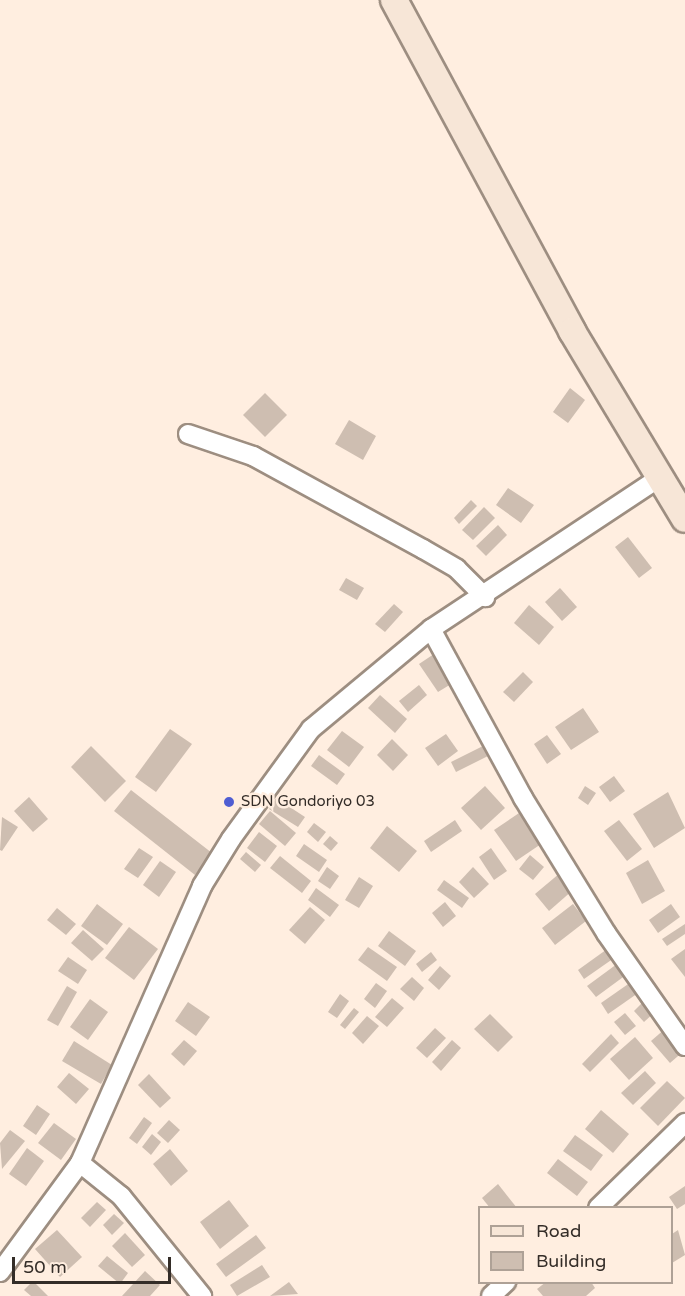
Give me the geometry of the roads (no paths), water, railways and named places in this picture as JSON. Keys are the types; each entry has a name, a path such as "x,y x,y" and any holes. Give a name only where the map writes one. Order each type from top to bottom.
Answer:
{"street":[{"path":"394,0 566,321 685,519"},
{"path":"188,434 253,456 423,549 457,569 485,597"},
{"path":"0,1272 80,1163 116,1091 202,886 231,839 311,729 431,629 485,597 659,478"},
{"path":"431,629 523,798 606,933 685,1046"},
{"path":"600,1206 685,1124"},
{"path":"80,1163 121,1196 202,1296"},
{"path":"491,1296 508,1287"}],"place":[{"name":"SDN Gondoriyo 03","path":"229,802"}]}
